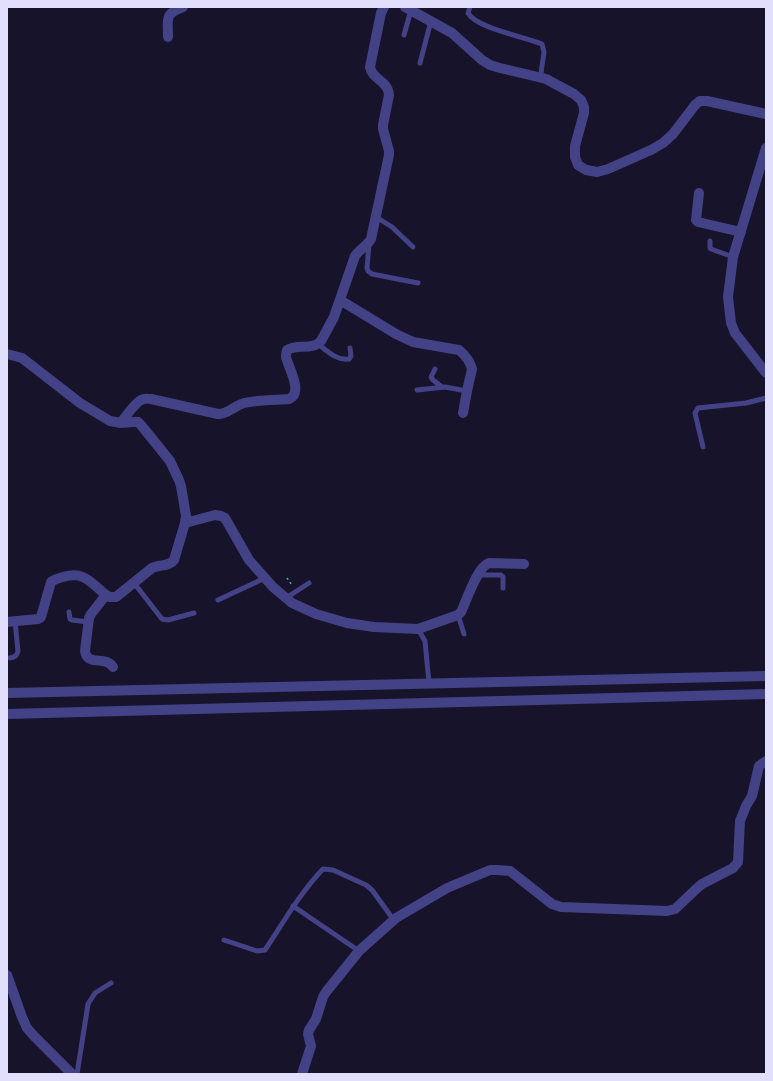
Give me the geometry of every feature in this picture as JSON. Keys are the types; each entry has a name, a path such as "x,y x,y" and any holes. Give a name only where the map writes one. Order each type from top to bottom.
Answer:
{"street":[{"path":"168,37 168,18 173,10 183,7"},
{"path":"120,423 136,404 146,398 222,414 244,403 292,398 294,392 294,381 286,357 287,350 294,347 313,346 321,341 334,317 355,256 369,243 371,239 389,155 383,126 390,95 389,89 370,71 381,13 384,7"},
{"path":"408,8 452,33 482,60 490,65 546,79 574,94 581,100 584,107 584,113 575,146 575,157 578,165 586,170 597,172 608,169 663,143 673,134 695,105 700,101 707,101 766,114"},
{"path":"766,148 733,257 728,297 735,333 766,373"},
{"path":"699,193 696,220 698,222 741,232"},
{"path":"340,300 396,334 413,342 459,350 464,354 472,369 463,414"},
{"path":"7,354 22,358 86,407 110,421 120,423 138,422 170,461 181,486 186,516 172,563 156,566 116,597 106,596 86,578 72,574 51,582 41,617 38,619 11,622"},
{"path":"185,523 215,515 225,518 249,560 272,587 292,603 316,614 347,623 374,627 418,629 458,615 461,612 477,575 484,564 524,564"},
{"path":"106,596 91,614 88,622 86,655 88,658 107,662 111,664 113,668"},
{"path":"7,693 766,676"},
{"path":"7,714 766,694"},
{"path":"302,1074 311,1046 308,1034 309,1030 316,1019 326,992 359,951 394,919 447,888 490,870 510,871 549,902 561,907 667,911 675,909 702,884 733,868 738,862 740,821 752,796 759,766 766,761"},
{"path":"7,975 27,1028 72,1074"}],"lane":[{"path":"470,7 468,13 474,19 493,29 542,44 544,52 541,72 546,79"},
{"path":"404,35 408,8"},
{"path":"420,63 431,21"},
{"path":"376,216 392,226 413,247"},
{"path":"710,241 711,249 733,257"},
{"path":"369,243 366,268 368,271 372,274 418,283"},
{"path":"318,344 333,355 346,360 351,356 350,348"},
{"path":"435,369 431,377 442,387"},
{"path":"417,390 442,387 467,391"},
{"path":"703,447 695,413 698,408 746,403 766,398"},
{"path":"477,575 501,575 503,577 503,588"},
{"path":"218,600 265,578"},
{"path":"134,583 162,619 168,620 194,613"},
{"path":"286,598 309,583"},
{"path":"69,612 70,619 88,622"},
{"path":"458,615 464,634"},
{"path":"10,658 15,657 18,651 11,622"},
{"path":"418,629 425,641 429,683"},
{"path":"224,940 257,951 264,950 293,906 312,880 323,869 334,870 366,885 372,890 394,919"},
{"path":"293,906 359,951"},
{"path":"77,1074 88,1004 95,993 111,983"}],"path":[{"path":"287,578 297,591"}]}
